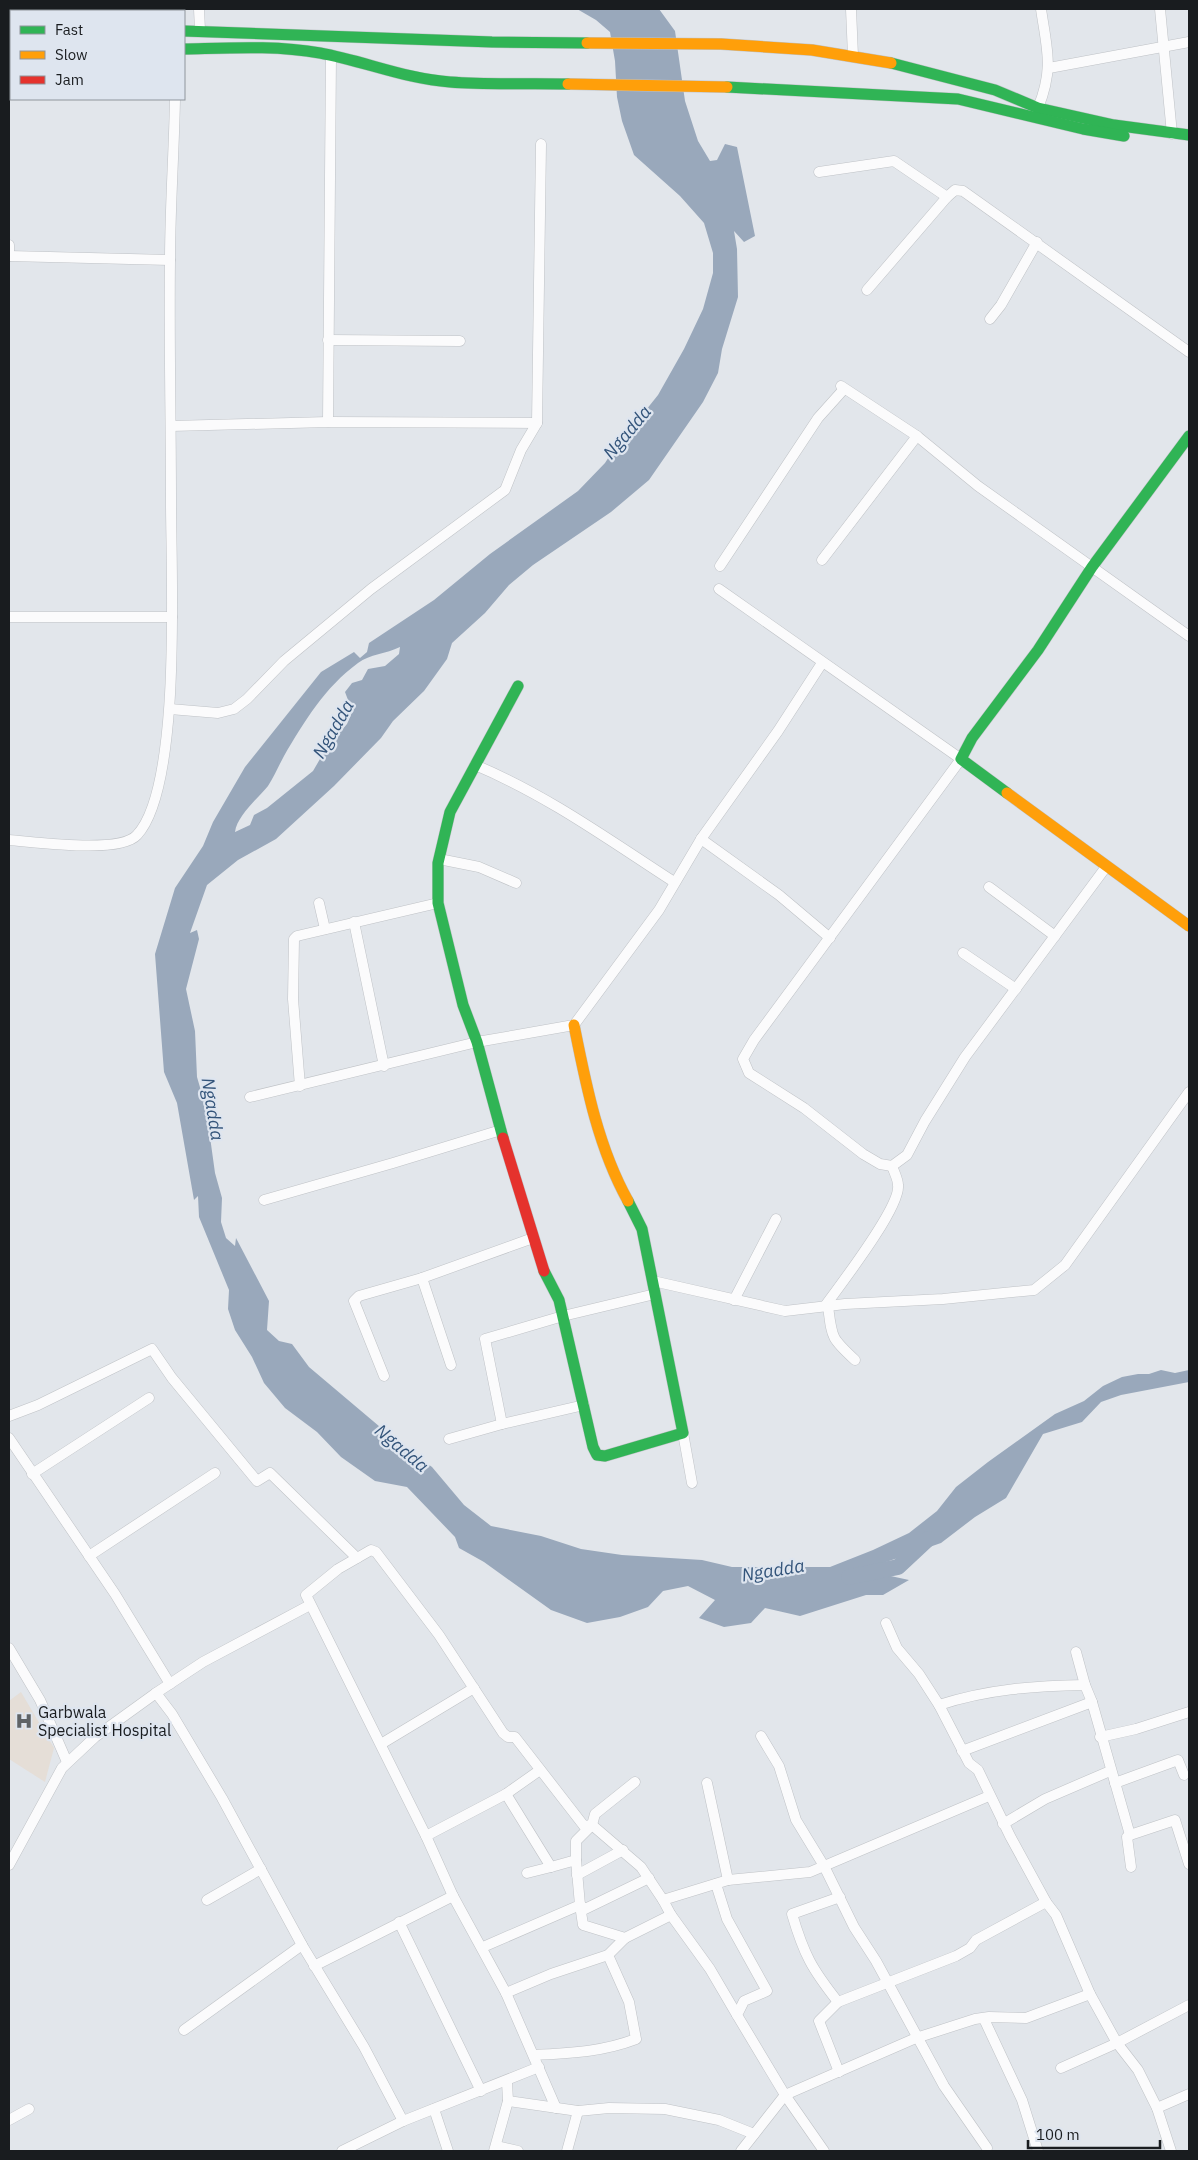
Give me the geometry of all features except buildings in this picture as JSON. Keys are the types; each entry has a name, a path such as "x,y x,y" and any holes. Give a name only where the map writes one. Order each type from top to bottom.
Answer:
{"main road":[{"path":"185,31 569,42 720,44 812,50 895,64 995,90 1038,108 1114,125 1189,135"},
{"path":"185,49 270,48 331,55 393,72 449,82 726,87 958,99 1084,129 1189,145"},
{"path":"1189,436 1092,567 1038,650 972,738 960,759 1189,926"},
{"path":"518,686 450,812 439,859 438,903 463,1005 476,1042 533,1238 545,1275 559,1300 593,1448 597,1455 615,1454 683,1433 642,1229 634,1209 616,1178 587,1092 574,1025"}],"street":[{"path":"200,9 200,30"},
{"path":"851,9 853,56"},
{"path":"1038,108 1046,88 1049,68 1041,9"},
{"path":"1160,9 1172,134"},
{"path":"1049,68 1189,42"},
{"path":"328,422 331,55"},
{"path":"9,840 91,846 122,845 140,833 158,795 170,709 172,617 170,260 175,100"},
{"path":"170,709 218,713 234,709 247,699 284,661 371,590 505,490 521,450 537,423 541,144"},
{"path":"820,172 894,161 947,197"},
{"path":"867,290 947,197 955,190 963,191 1038,242 1189,352"},
{"path":"990,319 1001,305 1038,242"},
{"path":"9,245 9,256 170,260"},
{"path":"328,340 460,341"},
{"path":"720,566 818,418 843,388 917,436 978,486 1189,636"},
{"path":"171,426 328,422 537,423"},
{"path":"822,560 917,436"},
{"path":"719,589 822,664 960,759 754,1040 743,1059 749,1073 804,1108 863,1154 880,1164 892,1166 907,1155 925,1120 965,1057 1106,867"},
{"path":"9,617 172,617"},
{"path":"250,1097 384,1066 476,1042 574,1025 659,910 701,839 778,731 822,664"},
{"path":"475,765 508,779 590,826 674,882"},
{"path":"701,839 779,895 830,938"},
{"path":"439,859 479,867 516,883"},
{"path":"989,887 1054,936"},
{"path":"319,903 325,929"},
{"path":"300,1086 293,1000 294,943 298,936 438,903"},
{"path":"354,922 384,1066"},
{"path":"963,953 1016,989"},
{"path":"653,1282 784,1311 827,1306 943,1300 1034,1290 1065,1265 1189,1092"},
{"path":"264,1200 501,1130"},
{"path":"855,1360 835,1342 827,1306 883,1222 896,1196 899,1185 892,1166"},
{"path":"734,1300 776,1219"},
{"path":"384,1376 354,1301 359,1296 422,1278 533,1238"},
{"path":"422,1278 451,1365"},
{"path":"502,1424 485,1339 563,1316 655,1294"},
{"path":"9,1416 38,1405 152,1349 172,1378 257,1482 270,1473 357,1558"},
{"path":"32,1474 149,1398"},
{"path":"449,1439 502,1424 584,1405"},
{"path":"683,1433 692,1483"},
{"path":"9,1438 115,1594 170,1684"},
{"path":"89,1556 215,1473"},
{"path":"556,2108 535,2055 506,1993 483,1947 453,1896 426,1836 306,1595 338,1569 371,1550 376,1552 439,1635 499,1728 508,1738 515,1737 584,1826 592,1825 641,1867 671,1915 710,1969 785,2095 824,2151"},
{"path":"9,1865 67,1762 96,1737 156,1693 203,1662 310,1605"},
{"path":"886,1623 897,1648 919,1674 939,1705 969,1763 978,1770 1003,1824 1046,1902 1056,1915 1090,1994 1117,2043 1138,2070 1156,2108 1171,2151"},
{"path":"9,1648 40,1700 67,1762"},
{"path":"1076,1652 1130,1835"},
{"path":"939,1705 1014,1687 1086,1685"},
{"path":"381,1744 474,1688"},
{"path":"156,1693 172,1714 222,1798 302,1945 364,2047 403,2121"},
{"path":"962,1751 1092,1702"},
{"path":"1100,1737 1136,1729 1189,1712"},
{"path":"761,1736 779,1766 796,1820 824,1866 854,1926 944,2086 987,2148"},
{"path":"1114,1784 1178,1760 1184,1775"},
{"path":"426,1836 506,1794 540,1770"},
{"path":"1003,1824 1045,1799 1110,1771"},
{"path":"625,1938 583,1925 576,1860 576,1841 592,1825 595,1814 635,1782"},
{"path":"707,1783 728,1880"},
{"path":"506,1794 551,1866"},
{"path":"663,1900 728,1880 810,1872 912,1831 989,1796"},
{"path":"1131,1867 1127,1837 1175,1820 1189,1864"},
{"path":"578,1875 623,1850"},
{"path":"527,1873 576,1860"},
{"path":"207,1900 261,1869"},
{"path":"580,1905 585,1909 649,1878"},
{"path":"716,1884 727,1920 767,1991 744,2001 737,2014"},
{"path":"314,1966 453,1896"},
{"path":"838,2002 812,1969 806,1957 792,1914 840,1897"},
{"path":"839,2072 819,2020 838,2002 886,1981 956,1956 970,1948 976,1940 1046,1902"},
{"path":"483,1947 580,1905"},
{"path":"506,1993 551,1974 608,1955 625,1938 671,1915"},
{"path":"399,1922 481,2091"},
{"path":"184,2030 302,1945"},
{"path":"535,2055 589,2052 614,2048 636,2039 629,2002 608,1955"},
{"path":"741,2151 785,2095 916,2038 975,2019 989,2017 1026,2018 1090,1994"},
{"path":"1061,2068 1117,2043 1189,2005"},
{"path":"984,2019 1022,2100 1038,2151"},
{"path":"342,2151 403,2121 507,2082 539,2067"},
{"path":"507,2082 508,2101 495,2149 518,2151"},
{"path":"1156,2108 1189,2094"},
{"path":"508,2101 578,2111 609,2108 665,2109 719,2120 754,2134"},
{"path":"434,2108 448,2151"},
{"path":"9,2120 30,2109"},
{"path":"567,2151 578,2111"}],"shaded area":[{"name":"Garbwala Specialist Hospital","path":"21,1692 54,1748 45,1782 9,1759 9,1701"}],"water":[{"path":"577,9 659,9 675,31 685,101 698,141 710,161 717,160 725,144 737,147 755,236 744,242 734,231 737,249 738,297 722,349 718,373 703,402 649,480 611,512 533,565 509,585 485,613 452,643 447,659 424,691 393,721 381,738 334,786 276,839 238,860 207,885 190,933 197,930 199,939 186,989 195,1031 197,1077 206,1108 215,1173 222,1198 221,1222 226,1238 235,1246 236,1238 269,1301 267,1330 279,1341 292,1344 309,1367 399,1443 432,1467 464,1505 491,1526 541,1536 581,1549 622,1555 702,1560 732,1567 830,1567 909,1533 937,1511 956,1487 988,1462 1055,1414 1084,1401 1103,1386 1122,1377 1138,1374 1149,1374 1161,1370 1175,1373 1189,1370 1189,1382 1121,1395 1101,1402 1082,1422 1043,1434 1006,1498 975,1517 941,1543 863,1570 909,1580 883,1595 866,1595 800,1616 765,1608 751,1623 724,1627 699,1618 715,1600 688,1586 663,1591 648,1607 620,1617 587,1623 551,1610 484,1562 459,1548 455,1537 407,1487 375,1481 341,1457 317,1432 285,1408 264,1383 252,1357 235,1330 228,1309 229,1290 199,1217 198,1196 194,1200 177,1103 164,1072 155,954 175,888 203,846 213,822 245,767 321,672 354,652 360,658 367,652 369,643 434,600 490,554 578,491 605,463 628,427 638,420 658,395 684,349 703,309 713,273 713,253 704,223 680,196 634,155 622,121 617,97 615,61 610,32 596,20","holes":["400,647 399,654 385,666 368,669 362,680 352,683 345,692 348,700 352,703 353,710 347,724 327,747 313,771 267,808 254,815 250,825 235,832 244,814 268,786 284,756 316,706 335,683 346,672 368,658"]}],"waterway":[{"name":"Ngadda","path":"849,1577 898,1567 928,1539"}],"traffic: fast":[{"path":"185,31 492,42 587,43"},
{"path":"185,49 252,48 303,50 336,56 401,74 434,80 479,83 568,84"},
{"path":"891,63 995,90 1038,108 1114,125 1189,135"},
{"path":"727,87 958,99 1083,129 1124,136"},
{"path":"1007,793 961,759 972,738 1038,650 1092,567 1189,436"},
{"path":"503,1138 477,1042 463,1005 438,903 438,863 450,812 518,686"},
{"path":"544,1271 559,1300 593,1447 597,1455 605,1456 683,1433 642,1229 628,1201"}],"traffic: slow":[{"path":"587,43 721,44 812,50 891,63"},
{"path":"568,84 727,87"},
{"path":"1007,793 1189,926"},
{"path":"574,1025 594,1115 609,1159 628,1201"}],"traffic: jam":[{"path":"503,1138 544,1271"}],"place":[{"name":"Garbwala Specialist Hospital","path":"24,1721"}]}
